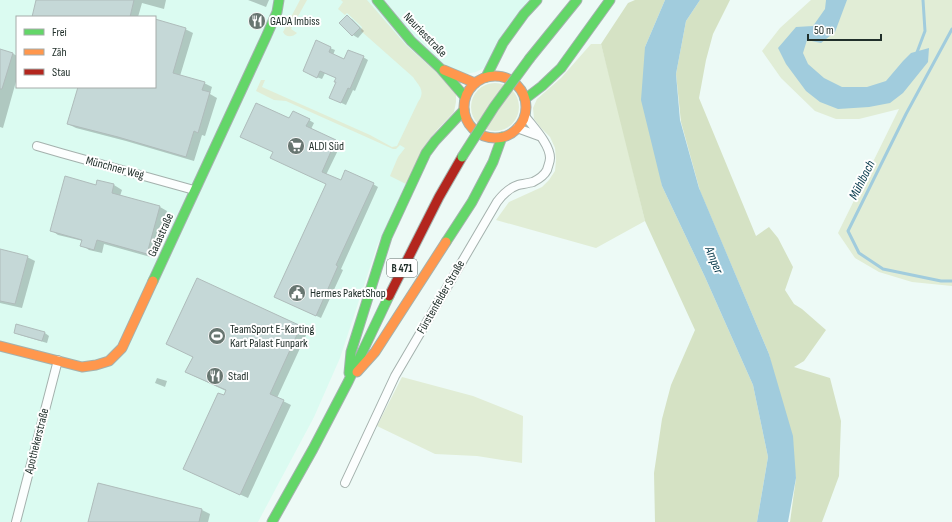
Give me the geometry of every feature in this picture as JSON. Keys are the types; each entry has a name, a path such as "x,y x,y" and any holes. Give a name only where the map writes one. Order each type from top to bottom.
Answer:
{"main road":[{"name":"Gadastraße","path":"277,12 279,0"},
{"name":"Gadastraße","path":"0,346 82,367 96,366 109,361 122,348 277,12 285,0"},
{"name":"Neuriesstraße","path":"377,0 411,41 440,68 466,97"},
{"path":"486,77 503,43 524,14 537,0"},
{"name":"B 471","path":"272,522 313,449 348,382 397,278 439,197 462,157 494,107 530,58 577,0"},
{"path":"525,99 542,86 561,68 610,0"},
{"name":"Neuriesstraße","path":"440,68 475,83"},
{"path":"496,75 506,77 514,82 521,90 525,99 525,116 522,123 510,134 502,137 491,138 481,135 467,120 464,110 464,103 469,89 475,83 486,77 496,75"},
{"path":"348,382 351,352 387,237 426,153 435,141 464,110"},
{"path":"348,382 375,352 472,202 494,162 502,137"}],"street":[{"name":"Fürstenfelder Straße","path":"345,483 395,376 497,202 504,193 512,188 538,180 545,173 548,167 550,158 548,148 525,116"},
{"path":"517,128 540,136"},
{"name":"Münchner Weg","path":"37,146 194,190"},
{"name":"Apothekerstraße","path":"16,522 58,360"}],"shaded area":[{"path":"0,0 533,0 486,67 476,72 466,74 405,185 377,246 340,358 314,417 258,522 0,522"},
{"path":"300,0 307,0 291,29 297,33 292,36 288,36 283,32"},
{"path":"341,0 367,0 406,45 435,71 456,95 454,112 428,141 406,184 390,176 398,157 405,148 400,145 396,149 393,149 286,101 274,100 256,91 261,80 265,80 262,87 370,135 392,147 397,146 420,98 422,92 421,89 413,77 361,31 362,27 347,13 345,15 338,9 343,2"},
{"path":"635,0 665,0 645,47 662,186 705,277 753,385 768,457 757,522 655,522 654,473 662,419 671,385 695,330 645,221 601,44 628,3"},
{"path":"700,0 730,0 713,34 706,60 699,98 756,236 769,227 778,238 793,267 785,290 794,304 826,330 804,361 794,367 830,378 841,421 839,476 822,522 790,522 796,478 769,354 700,191 681,122 676,74 686,21"},
{"path":"811,0 952,0 952,286 912,282 879,272 855,258 838,233 899,109 859,119 836,119 815,111 781,78 762,51 780,28"},
{"path":"591,44 601,44 645,221 596,248 496,220 509,202 542,187 555,171 555,148 550,137 534,119 533,108 537,99 561,78"},
{"path":"490,83 500,83 512,90 519,102 519,112 512,124 500,131 490,131 482,127 475,120 471,112 471,102 475,94 482,87"},
{"path":"402,377 473,396 523,416 522,463 477,456 435,454 377,426"}],"water":[{"name":"Amper","path":"665,0 700,0 686,21 676,74 680,120 699,188 769,354 793,436 796,478 788,522 757,522 768,457 753,385 705,277 662,186 641,100 645,47"},
{"path":"826,0 847,0 835,32 821,43 807,40 803,53 808,64 824,78 842,87 867,87 886,81 911,53 929,48 928,62 903,93 890,103 869,107 838,109 820,102 806,91 786,64 778,48 796,27 813,26 825,9"}],"building":[{"path":"36,0 134,0 130,16 32,16"},
{"path":"347,15 360,28 352,36 339,23"},
{"path":"156,19 186,28 173,73 205,82 202,90 210,92 198,133 194,131 186,157 67,124 78,88 156,88"},
{"path":"316,40 331,47 329,52 344,59 348,50 364,56 350,89 348,88 341,103 329,98 336,82 334,82 336,78 320,71 317,78 303,71"},
{"path":"0,49 13,53 2,89 0,89"},
{"path":"256,103 289,118 293,111 310,119 306,126 336,140 322,172 341,180 345,170 374,183 336,265 338,266 316,316 274,297 326,184 270,158 273,152 240,137"},
{"path":"65,176 96,185 97,180 114,184 112,193 160,206 147,254 97,240 94,250 80,246 82,240 50,231"},
{"path":"0,249 28,256 15,304 0,301"},
{"path":"197,278 301,326 270,394 284,400 240,495 183,469 218,393 224,395 226,390 185,372 193,357 166,344"},
{"path":"16,324 45,332 42,341 14,333"},
{"path":"98,483 202,509 199,522 88,522"}],"waterway":[{"path":"916,55 925,31 923,0"},
{"name":"Mühlbach","path":"952,29 906,114 848,231 859,253 883,269 941,281 952,281"}],"traffic: fast":[{"path":"153,281 266,37 277,12 279,0"},
{"path":"377,0 411,41 440,68 465,97"},
{"path":"486,77 503,43 524,14 537,0"},
{"path":"530,58 577,0"},
{"path":"525,99 542,86 561,68 610,0"},
{"path":"462,157 494,107 530,58"},
{"path":"349,373 351,352 387,237 426,153 435,141 464,110"},
{"path":"446,242 472,202 493,162 502,137"},
{"path":"272,522 313,449 348,382 389,296"}],"traffic: slow":[{"path":"444,70 475,83"},
{"path":"495,76 507,78 517,85 524,95 526,107 524,119 517,129 507,136 495,138 483,136 473,129 466,119 464,107 466,95 473,85 483,78 495,76"},
{"path":"357,372 375,352 446,242"},
{"path":"0,346 82,367 109,361 122,348 153,281"}],"traffic: jam":[{"path":"389,296 439,197 462,157"}],"place":[{"name":"GADA Imbiss","path":"257,21"},
{"name":"ALDI Süd","path":"296,146"},
{"name":"Hermes PaketShop","path":"297,293"},
{"name":"TeamSport E-Karting Kart Palast Funpark","path":"217,336"},
{"name":"Stadl","path":"215,376"}]}
